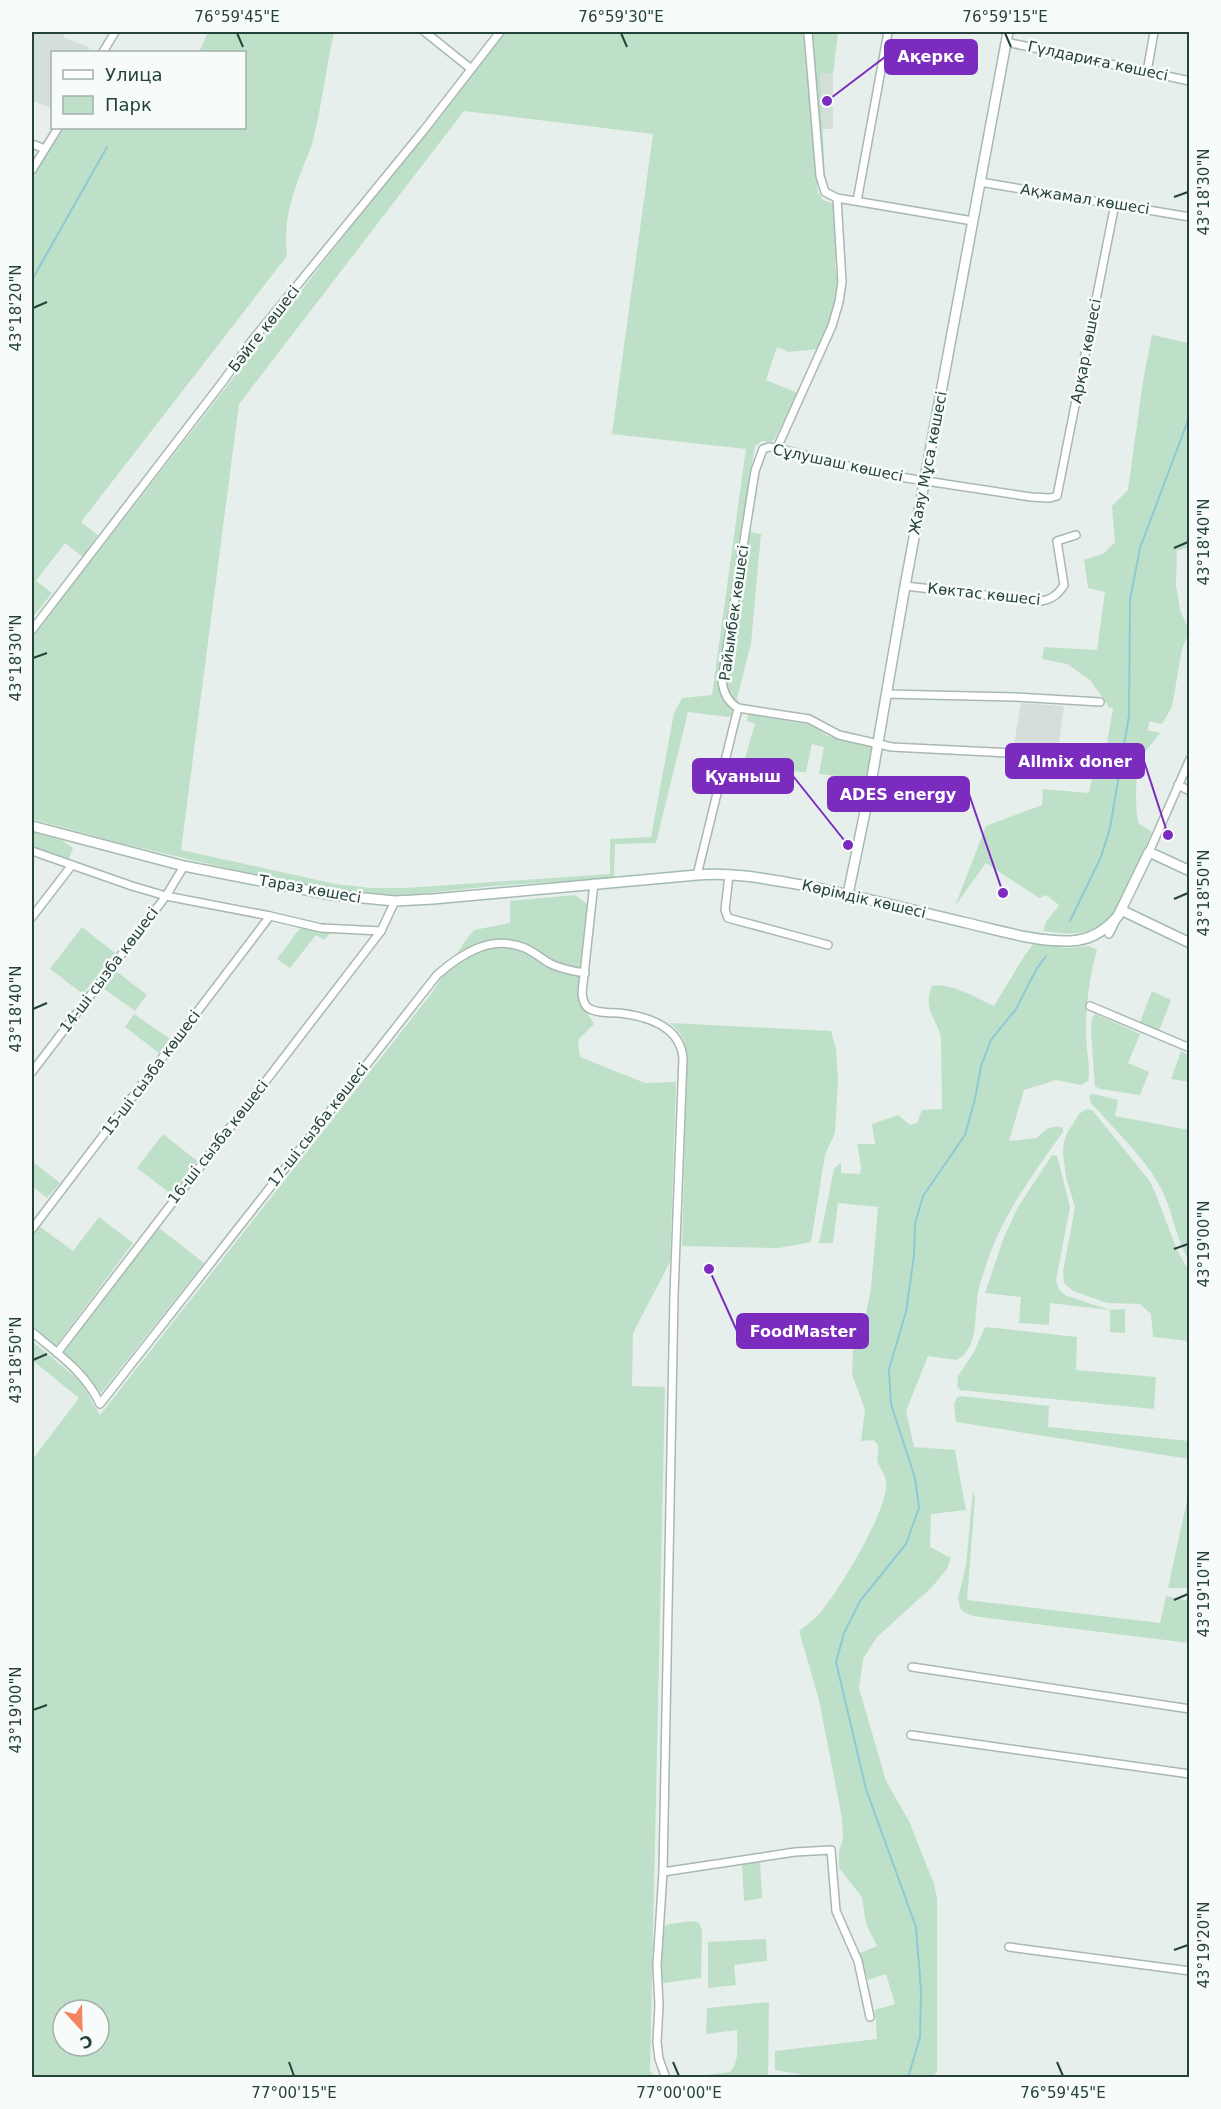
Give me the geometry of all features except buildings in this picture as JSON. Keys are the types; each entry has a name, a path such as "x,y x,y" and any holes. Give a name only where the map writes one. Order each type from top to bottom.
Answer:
{"street":[{"path":"103,51 115,32"},
{"path":"425,32 470,68"},
{"name":"Бәйге көшесі","path":"32,630 256,336 424,130 500,32"},
{"path":"808,32 821,184 827,195 973,221"},
{"path":"857,201 888,32"},
{"name":"Жаяу Мұса көшесі","path":"848,894 878,744 905,586 1008,32"},
{"path":"1147,72 1154,32"},
{"name":"Гүлдариға көшесі","path":"1006,42 1190,81"},
{"path":"32,170 57,129"},
{"path":"32,144 45,149"},
{"name":"Ақжамал көшесі","path":"980,182 1190,217"},
{"path":"777,448 832,326 840,302 842,282 837,198"},
{"name":"Арқар көшесі","path":"1056,497 1059,493 1115,204"},
{"name":"Сұлушаш көшесі","path":"763,449 777,448 846,466 925,481 1030,497 1056,497"},
{"name":"Райымбек көшесі","path":"738,708 732,705 726,697 722,680 755,471 763,449"},
{"name":"Көктас көшесі","path":"905,586 1038,601 1049,599 1058,594 1064,585 1057,541 1076,536"},
{"path":"886,694 1100,702"},
{"path":"697,875 738,708 809,719 839,735 892,747 1070,756"},
{"path":"1109,934 1149,852 1190,759"},
{"path":"1178,786 1190,791"},
{"name":"Тараз көшесі","path":"32,826 184,866 332,895 394,901 594,884"},
{"path":"32,851 166,896 321,928 381,931"},
{"path":"1149,852 1190,871"},
{"path":"32,917 72,865"},
{"name":"14-ші сызба көшесі","path":"32,1072 166,896 184,866"},
{"name":"Көрімдік көшесі","path":"594,884 697,875 770,879 848,894 1019,935 1065,940 1091,937 1107,928 1120,913"},
{"path":"729,875 725,910 728,918 828,945"},
{"path":"594,884 583,999 587,1008 636,1016 664,1027 679,1041 683,1052 674,1295 663,1872 657,1965 659,2005 657,2042 659,2059 666,2078"},
{"name":"16-ші сызба көшесі","path":"57,1353 381,931 394,901"},
{"path":"1120,913 1190,943"},
{"name":"15-ші сызба көшесі","path":"32,1229 270,916"},
{"name":"17-ші сызба көшесі","path":"57,1353 74,1366 87,1381 100,1404 437,975 455,959 495,944 511,944 525,948 557,966 585,973"},
{"path":"1090,1006 1190,1048"},
{"path":"32,1332 57,1353"},
{"path":"912,1667 1190,1709"},
{"path":"911,1735 1190,1774"},
{"path":"663,1872 795,1852 831,1850 836,1911 858,1961 870,2017"},
{"path":"1009,1947 1190,1971"}],"shaded area":[{"path":"32,32 65,32 63,37 88,47 90,51 51,51 51,109 32,100"},
{"path":"820,73 833,74 833,129 822,129"},
{"path":"1021,703 1064,706 1058,749 1014,744"}],"green space":[{"path":"208,32 334,32 313,140 290,205 286,234 287,256 81,522 98,535 83,557 65,543 36,581 52,593 34,616 32,613 32,179 63,129 246,129 246,51 199,51"},
{"path":"506,32 803,32 818,192 823,200 835,204 837,256 835,265 839,288 835,314 819,349 789,352 777,347 766,380 798,393 774,440 762,441 755,446 717,678 720,693 734,713 729,717 688,712 656,843 615,844 614,878 493,886 419,894 357,894 295,884 124,844 32,819 32,637 472,71","holes":["464,111 653,134 612,434 746,449 712,695 682,698 674,713 651,837 610,839 610,874 406,888 371,888 335,884 181,850 239,404"]},
{"path":"811,32 838,32 833,74 820,73 825,181 823,173"},
{"path":"1152,335 1189,343 1189,548 1177,550 1176,585 1180,610 1187,626 1187,637 1182,649 1172,707 1162,724 1150,721 1147,730 1160,733 1142,757 1137,779 1136,804 1139,824 1152,832 1115,914 1098,927 1082,933 1043,931 1046,922 1059,905 1046,895 1039,898 986,863 955,906 986,826 1042,805 1043,789 1089,793 1097,752 1106,750 1113,708 1109,707 1090,680 1067,664 1042,659 1044,647 1097,650 1105,592 1088,588 1084,560 1103,554 1115,542 1112,506 1128,490 1143,381"},
{"path":"750,532 761,534 751,644 736,702 728,691 727,672"},
{"path":"748,714 812,725 827,736 872,747 866,779 819,774 824,747 812,744 806,772 784,771 783,780 731,770 728,764 742,768 755,724 747,721"},
{"path":"32,832 61,840 73,848 69,859 32,847"},
{"path":"575,895 588,905 578,999 594,1024 578,1040 580,1057 645,1083 676,1082 670,1262 633,1333 632,1386 665,1387 650,2071 655,2077 32,2077 32,1460 79,1398 32,1360 32,1341 80,1381 100,1415 431,994 474,930 510,923 510,901"},
{"path":"82,927 115,953 83,994 50,969"},
{"path":"300,928 330,933 324,940 316,935 290,968 277,959"},
{"path":"1033,944 1069,948 1089,946 1097,950 1090,981 1087,1013 1088,1081 1081,1085 1056,1080 1024,1090 1009,1141 1037,1138 1045,1130 1056,1126 1063,1128 1063,1132 1017,1200 997,1236 979,1288 974,1334 969,1348 957,1360 928,1356 906,1411 914,1447 955,1450 966,1510 931,1514 930,1547 951,1558 947,1569 932,1587 877,1637 863,1659 859,1688 886,1781 909,1821 934,1884 937,1899 937,2071 933,2077 815,2077 775,2070 775,2051 877,2039 875,2010 895,2004 886,1974 868,1980 860,1953 877,1946 866,1924 862,1897 839,1868 839,1852 843,1839 842,1818 819,1700 799,1631 820,1613 849,1571 870,1533 884,1498 886,1486 877,1460 877,1444 873,1440 861,1441 865,1410 852,1374 854,1328 863,1327 871,1289 878,1207 838,1203 833,1243 819,1243 834,1169 841,1162 841,1173 860,1174 857,1144 875,1144 872,1124 898,1115 910,1125 917,1123 922,1110 942,1109 941,1038 929,1008 929,994 932,986 955,988 994,1006"},
{"path":"116,971 147,995 135,1011 103,988"},
{"path":"1152,991 1171,1000 1159,1031 1140,1022"},
{"path":"134,1014 170,1039 159,1053 125,1027"},
{"path":"1095,1014 1140,1034 1128,1063 1149,1072 1140,1095 1100,1089 1095,1086 1091,1032 1092,1018"},
{"path":"669,1023 831,1031 836,1049 838,1080 835,1133 825,1155 811,1242 779,1248 682,1246 687,1062 683,1040 678,1031"},
{"path":"1181,1051 1189,1055 1189,1082 1171,1079"},
{"path":"1094,1094 1118,1100 1115,1116 1189,1130 1189,1262 1157,1181 1134,1150 1091,1103 1089,1095"},
{"path":"1086,1109 1092,1110 1149,1180 1155,1192 1177,1250 1189,1271 1189,1341 1153,1337 1151,1314 1140,1304 1107,1303 1073,1291 1064,1283 1063,1272 1075,1207 1066,1177 1064,1142 1079,1114"},
{"path":"163,1134 197,1161 171,1194 137,1168"},
{"path":"1052,1155 1057,1156 1070,1207 1056,1281 1061,1291 1067,1296 1110,1310 1050,1303 1049,1325 1019,1323 1021,1297 985,1293 1004,1237 1018,1207"},
{"path":"32,1161 60,1183 47,1198 32,1186"},
{"path":"99,1217 133,1243 55,1347 32,1326 32,1236 39,1226 73,1251"},
{"path":"158,1227 204,1263 101,1393 79,1366 63,1353"},
{"path":"1125,1309 1125,1333 1110,1332 1110,1310"},
{"path":"987,1327 1077,1337 1076,1370 1156,1377 1154,1409 960,1390 957,1386 958,1376"},
{"path":"957,1397 1049,1406 1048,1427 1189,1441 1189,1459 956,1422 954,1404"},
{"path":"973,1490 975,1498 967,1600 1160,1623 1166,1596 1189,1601 1189,1643 973,1616 964,1612 960,1608 958,1598 966,1565"},
{"path":"1189,1491 1189,1588 1168,1588"},
{"path":"760,1860 762,1898 744,1901 742,1863"},
{"path":"693,1921 699,1923 702,1931 701,1978 664,1983 659,1964 659,1948 664,1927"},
{"path":"766,1939 767,1961 734,1965 736,1985 708,1988 708,1942"},
{"path":"769,2002 768,2077 705,2077 705,2075 730,2072 737,2058 737,2030 706,2034 707,2008"}],"waterway":[{"path":"32,280 107,147"},
{"path":"1070,921 1101,857 1110,828 1129,716 1130,600 1140,548 1190,415"},
{"path":"908,2078 920,2037 921,1991 916,1927 866,1789 836,1662 844,1633 860,1601 906,1544 919,1508 915,1478 891,1404 889,1369 906,1312 914,1255 915,1224 923,1196 965,1135 981,1066 991,1040 1016,1009 1036,970 1046,956"}],"place":[{"name":"Ақерке","path":"827,101"},
{"name":"Allmix doner","path":"1168,835"},
{"name":"Қуаныш","path":"848,845"},
{"name":"ADES energy","path":"1003,893"},
{"name":"FoodMaster","path":"709,1269"}]}
